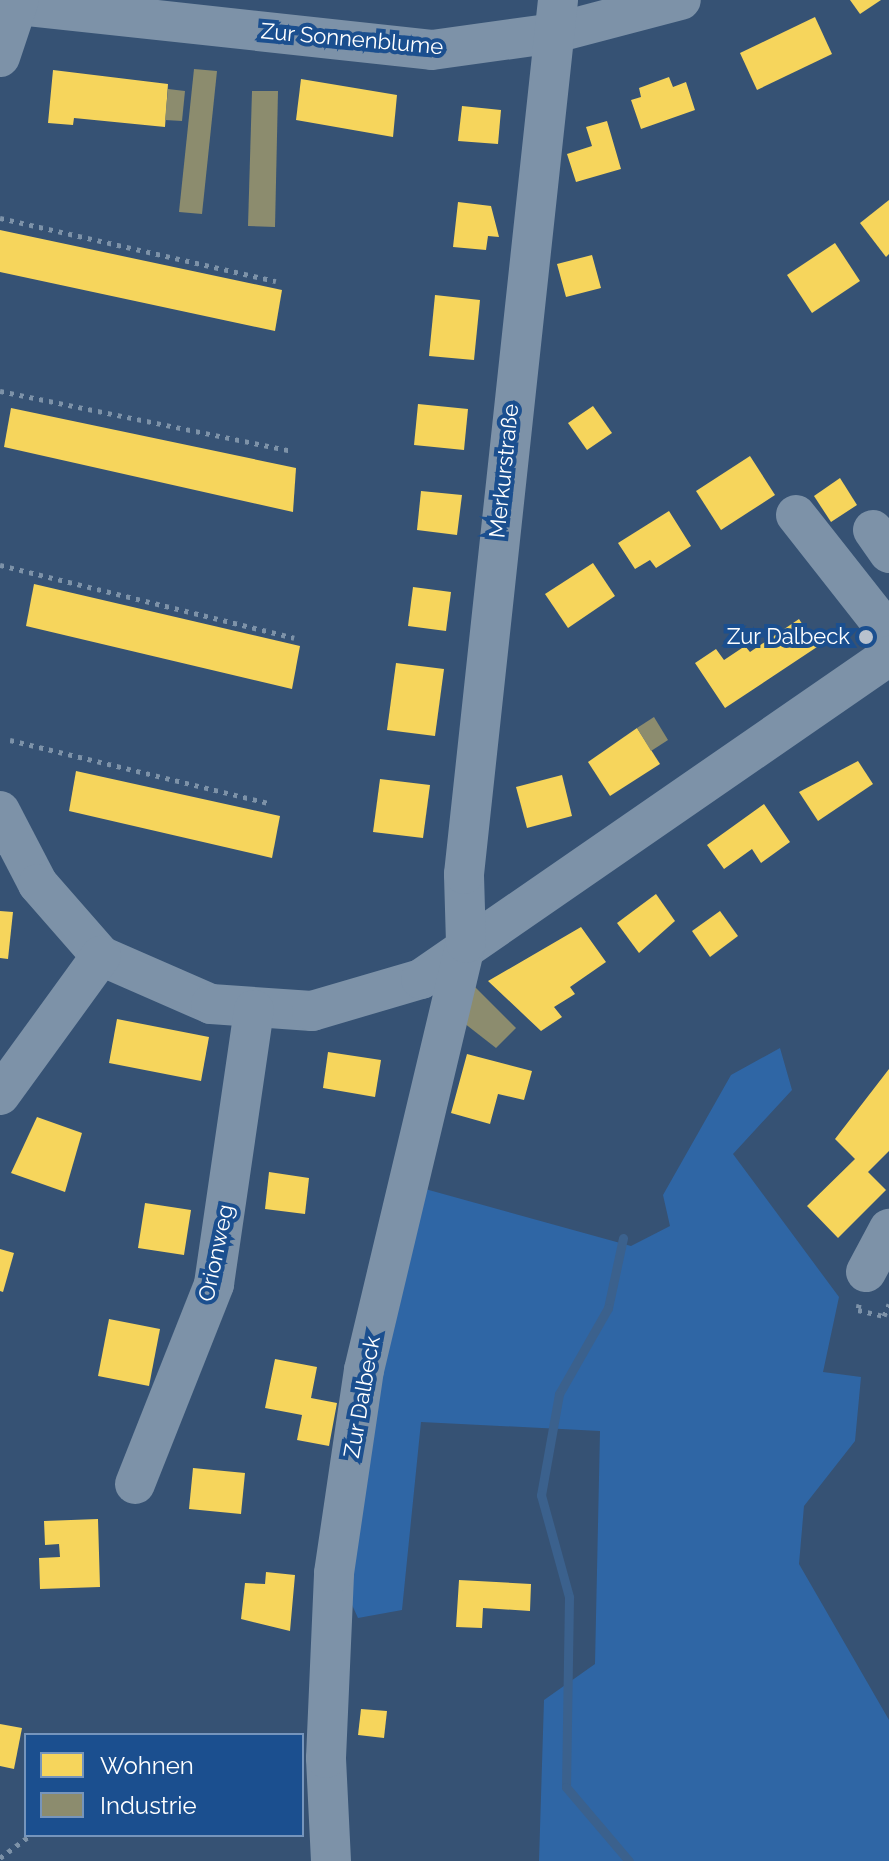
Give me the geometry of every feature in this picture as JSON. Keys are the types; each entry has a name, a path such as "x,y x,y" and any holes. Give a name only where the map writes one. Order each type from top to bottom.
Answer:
{"street":[{"name":"Zur Sonnenblume","path":"19,2 432,50 556,17 681,0"},
{"path":"0,57 19,2"},
{"name":"Merkurstraße","path":"466,943 464,874 556,17"},
{"path":"796,515 889,633"},
{"path":"0,811 38,884 101,956 211,1004 254,1010 312,1011 371,998 421,979 466,943 889,656"},
{"name":"Zur Dalbeck","path":"331,1861 328,1650 359,1401 466,943"},
{"path":"0,1095 101,956"},
{"name":"Orionweg","path":"135,1484 214,1284 254,1010"},
{"path":"866,1272 889,1229"}],"path":[{"path":"0,218 276,281"},
{"path":"0,391 292,451"},
{"path":"0,565 294,638"},
{"path":"10,740 269,803"},
{"path":"0,1858 27,1837"}],"shaded area":[{"path":"780,1048 792,1090 733,1154 839,1297 823,1372 861,1377 855,1441 804,1506 799,1564 889,1720 889,1861 539,1861 544,1700 595,1664 600,1431 421,1422 402,1610 358,1618 343,1585 418,1187 631,1246 670,1226 663,1195 731,1075"}],"building: Wohnen":[{"path":"850,0 881,0 860,14"},
{"path":"815,17 832,54 757,90 740,53"},
{"path":"53,70 168,84 165,127 74,118 73,125 48,123"},
{"path":"669,77 673,87 686,82 695,110 641,129 631,100 641,97 639,88"},
{"path":"301,79 397,95 393,137 296,120"},
{"path":"462,106 501,110 498,144 458,141"},
{"path":"607,121 621,169 576,182 567,154 592,146 586,127"},
{"path":"889,200 889,254 886,257 860,223"},
{"path":"458,202 491,206 499,237 488,236 486,250 453,247"},
{"path":"0,230 282,290 275,331 0,272"},
{"path":"835,243 860,281 812,313 787,275"},
{"path":"592,255 601,288 566,297 557,264"},
{"path":"435,295 480,300 474,360 429,356"},
{"path":"418,404 468,409 464,450 414,445"},
{"path":"593,406 612,433 587,450 568,423"},
{"path":"11,408 296,468 293,512 4,447"},
{"path":"750,456 775,495 721,530 696,491"},
{"path":"840,478 857,505 831,522 814,496"},
{"path":"421,491 462,495 457,535 417,530"},
{"path":"669,511 691,546 656,568 650,560 635,569 618,543"},
{"path":"593,563 615,596 568,628 545,594"},
{"path":"34,584 300,646 292,689 26,626"},
{"path":"413,587 451,592 446,631 408,626"},
{"path":"799,619 817,647 725,708 695,663 716,649 724,660 745,646 750,652"},
{"path":"396,663 444,669 435,736 387,730"},
{"path":"637,728 660,764 610,796 588,762"},
{"path":"858,761 873,784 818,821 799,792"},
{"path":"76,771 280,816 272,858 69,811"},
{"path":"562,775 572,816 527,828 516,787"},
{"path":"380,779 430,785 423,838 373,832"},
{"path":"764,804 790,842 761,863 752,849 724,869 707,845"},
{"path":"656,894 675,921 639,953 617,923"},
{"path":"0,911 13,912 8,959 0,958"},
{"path":"720,911 738,936 710,957 692,931"},
{"path":"581,927 606,962 570,987 575,994 554,1007 562,1017 541,1031 488,981"},
{"path":"117,1019 209,1037 201,1081 109,1063"},
{"path":"328,1052 381,1060 375,1097 323,1088"},
{"path":"467,1054 532,1071 524,1100 498,1094 490,1124 451,1113"},
{"path":"889,1069 889,1151 868,1172 886,1190 838,1238 807,1206 855,1159 835,1139"},
{"path":"37,1117 82,1133 65,1192 11,1173"},
{"path":"269,1172 309,1178 305,1214 265,1209"},
{"path":"145,1203 191,1210 184,1255 138,1248"},
{"path":"0,1249 14,1253 3,1292 0,1291"},
{"path":"109,1319 160,1329 149,1386 98,1376"},
{"path":"275,1359 317,1367 311,1398 337,1403 329,1446 297,1440 302,1415 265,1408"},
{"path":"193,1468 245,1473 241,1514 189,1509"},
{"path":"98,1519 100,1587 40,1589 39,1558 60,1557 59,1544 45,1545 44,1521"},
{"path":"266,1572 295,1575 290,1631 241,1619 245,1583 265,1584"},
{"path":"459,1580 531,1584 530,1611 483,1608 482,1628 456,1627"},
{"path":"361,1709 387,1711 384,1738 358,1735"},
{"path":"0,1724 22,1728 14,1769 0,1766"}],"building: Industrie":[{"path":"194,69 217,71 202,214 179,212"},
{"path":"168,89 185,91 182,121 165,120"},
{"path":"252,91 278,91 275,227 248,226"},
{"path":"654,717 668,740 651,751 637,728"},
{"path":"474,986 516,1028 496,1048 464,1023"}],"waterway":[{"path":"623,1238 608,1308 559,1394 541,1495 569,1597 566,1787 629,1861"}],"place":[{"name":"Zur Dalbeck","path":"866,637"}]}
